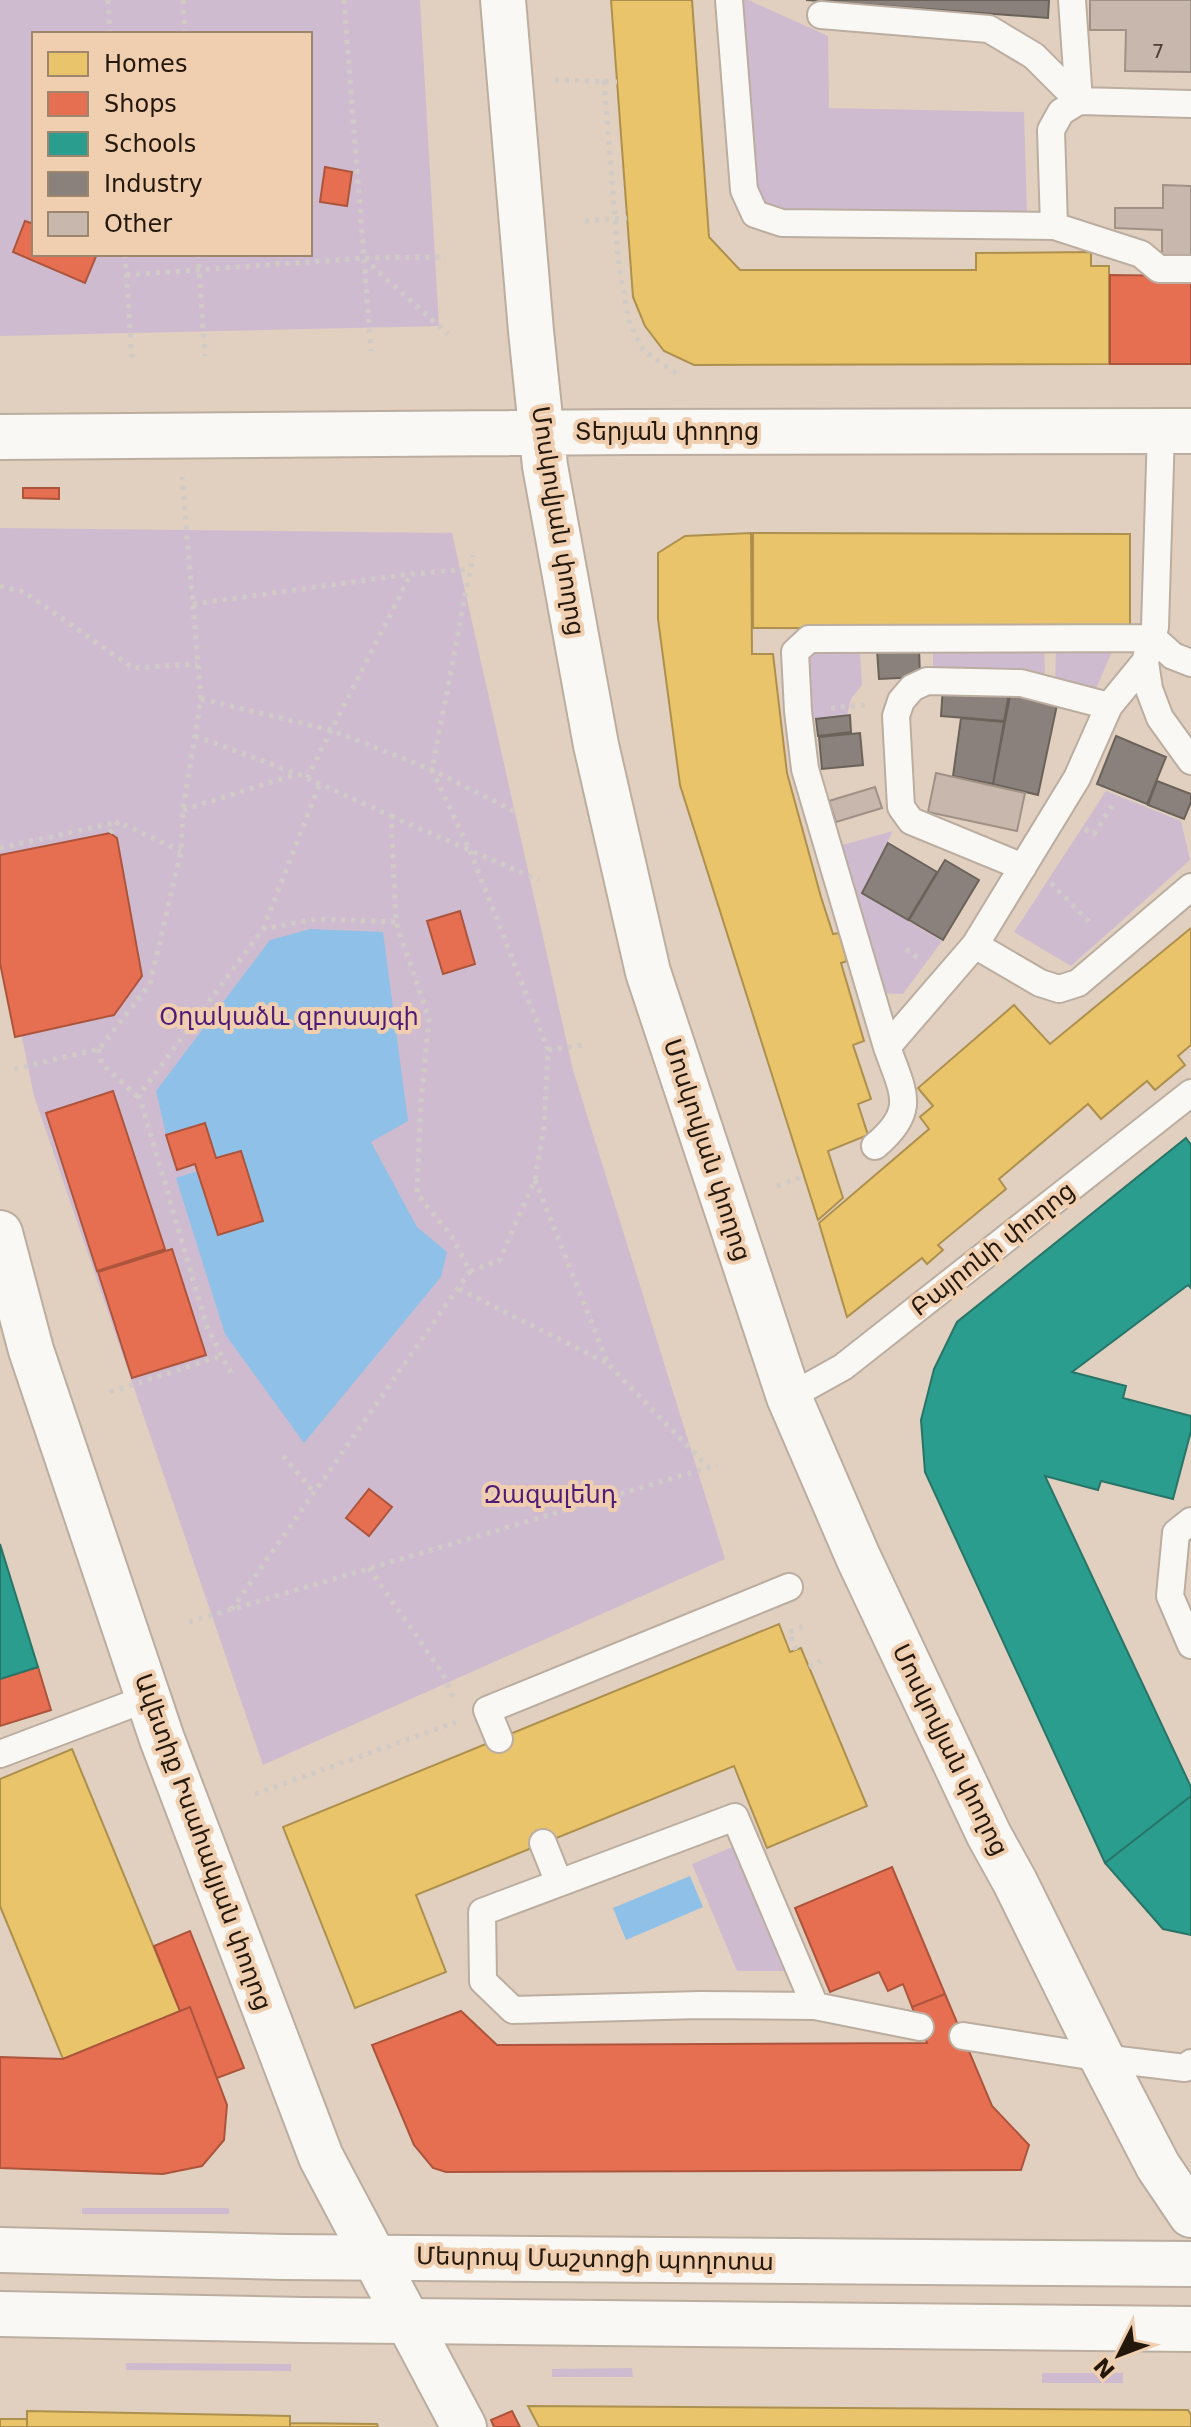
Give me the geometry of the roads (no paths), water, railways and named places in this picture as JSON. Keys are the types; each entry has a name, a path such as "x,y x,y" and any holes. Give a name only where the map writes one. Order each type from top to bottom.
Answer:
{"main road":[{"name":"Մոսկովյան փողոց","path":"503,0 542,433 559,549 596,745 648,972 789,1397 858,1557 983,1821 1102,2058 1158,2166 1191,2215"},
{"name":"Տերյան փողոց","path":"0,437 1176,431"},
{"name":"Ավետիք Իսահակյան փողոց","path":"0,1233 16,1351 321,2157 464,2427"},
{"name":"Մեսրոպ Մաշտոցի պողոտա","path":"0,2250 376,2257 1191,2264"},
{"path":"0,2314 1191,2329"}],"lane":[{"path":"729,0 744,190 755,214 782,223 1054,226 1141,254 1159,269 1191,269"},
{"path":"1072,0 1079,101"},
{"path":"821,15 989,29 1034,56 1079,101"},
{"path":"1054,226 1051,130 1061,112 1079,101 1191,104"},
{"path":"1176,431 1155,627 1149,650 1149,689 1160,718 1191,761"},
{"path":"875,1146 891,1132 902,1116 904,1097 805,769 795,652 809,639 1149,650 1191,663"},
{"path":"887,1047 975,945 1077,778 1109,706 1149,650"},
{"path":"1023,867 911,821 904,815 896,716 901,701 912,688 927,681 1021,683 1109,706"},
{"path":"975,945 1040,983 1059,989 1078,983 1191,887"},
{"name":"Բայրոնի փողոց","path":"789,1397 843,1367 1191,1093"},
{"path":"1191,1521 1176,1533 1170,1596 1191,1645"},
{"path":"499,1739 487,1710 789,1587"},
{"path":"0,1754 148,1698"},
{"path":"815,2006 735,1817 482,1912 483,1981 513,2010 700,2005 815,2006 920,2027"},
{"path":"543,1843 559,1883"},
{"path":"963,2036 1185,2068 1191,2063"}],"water":[{"path":"310,929 383,932 408,1121 371,1142 417,1227 447,1252 441,1277 304,1443 225,1334 176,1178 198,1171 218,1235 262,1221 216,1158 205,1123 166,1135 156,1091 270,940"},
{"path":"690,1876 703,1907 626,1940 613,1908"}],"park label":[{"name":"Օղակաձև զբոսայգի","path":"289,1017"},
{"name":"Զազալենդ","path":"550,1495"}]}
